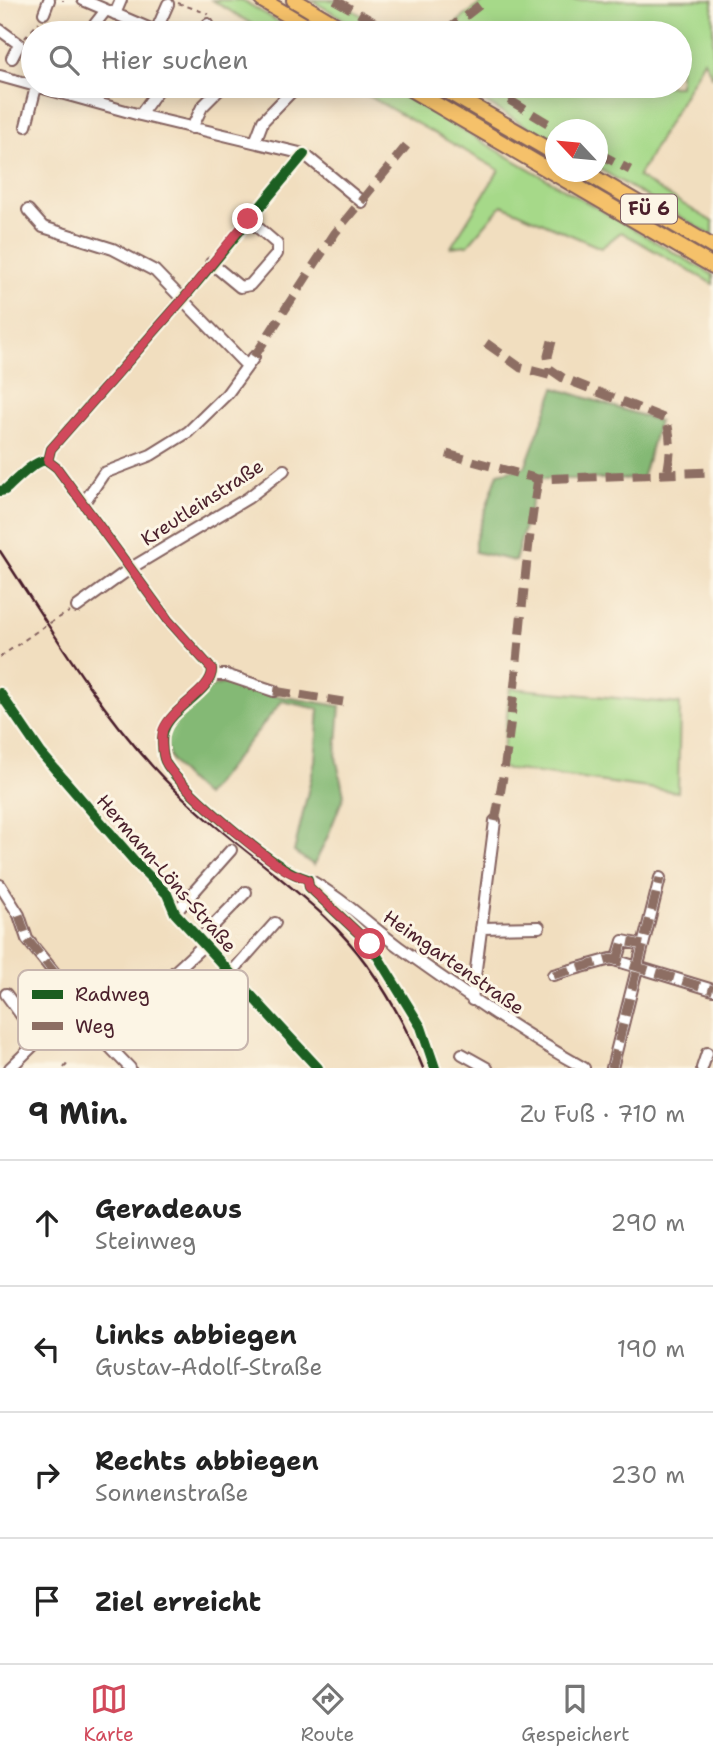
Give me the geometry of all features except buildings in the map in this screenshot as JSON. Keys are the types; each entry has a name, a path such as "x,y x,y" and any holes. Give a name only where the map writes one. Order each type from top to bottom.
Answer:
{"main road":[{"path":"262,0 297,21"},
{"path":"294,0 329,21"},
{"name":"FÜ 6","path":"426,98 713,266"},
{"path":"459,98 545,148"},
{"name":"FÜ 6","path":"602,182 713,247"}],"street":[{"path":"44,13 49,0"},
{"path":"83,0 129,21"},
{"path":"101,21 121,0"},
{"path":"159,21 169,2"},
{"path":"0,30 21,39"},
{"path":"12,58 21,43"},
{"path":"0,77 21,83"},
{"path":"26,126 34,98"},
{"path":"82,98 191,128 304,154 362,202"},
{"path":"95,102 98,98"},
{"path":"140,114 152,98"},
{"path":"191,128 202,107 211,98"},
{"path":"255,142 263,121 286,98"},
{"path":"48,461 51,449 184,298 304,154"},
{"path":"28,210 43,227 113,249 155,271 251,361 227,394 188,432 151,455 104,473 83,504"},
{"path":"211,263 240,287 245,288 277,254 277,244 248,219"},
{"path":"0,491 5,490 35,464 48,461"},
{"path":"48,461 57,468 168,620 212,672 274,691"},
{"name":"Kreutleinstraße","path":"77,607 131,568 248,498 284,470"},
{"name":"Heimgartenstraße","path":"212,672 207,683 171,716 162,732 165,761 194,795 254,846 288,871 334,893 381,933 472,1000 582,1067"},
{"name":"Hermann-Löns-Straße","path":"0,693 41,753 138,865 167,894 175,913 228,970"},
{"path":"472,1000 495,821"},
{"path":"175,913 230,850"},
{"path":"612,1068 660,878"},
{"path":"308,880 309,887 370,944 421,1027 435,1068"},
{"path":"0,886 19,915 27,939 52,970"},
{"path":"173,970 246,892"},
{"path":"234,970 275,923"},
{"path":"481,929 539,927"},
{"path":"370,944 381,933"},
{"path":"617,961 623,942 643,945"},
{"path":"553,975 606,959 713,990"},
{"name":"Hermann-Löns-Straße","path":"248,992 317,1068"},
{"path":"6,994 18,1011"},
{"path":"10,1068 29,1050"},
{"path":"112,1050 131,1068"},
{"path":"702,1068 707,1053"},
{"path":"462,1054 487,1068"}],"path":[{"path":"169,2 213,15 210,21"},
{"path":"182,11 185,6"},
{"path":"198,15 201,10"},
{"path":"0,657 77,607"},
{"path":"64,1068 66,1065 70,1068"}],"green space":[{"path":"212,0 242,0 277,21 247,21"},
{"path":"311,0 336,0 370,21 347,21"},
{"path":"485,0 713,0 713,78 704,60 692,81 692,21 458,21"},
{"path":"372,98 407,98 545,178 545,182 552,182 713,275 713,284 621,232 601,248 502,205 468,245 451,247 499,170"},
{"path":"478,98 683,98 638,177 713,222 713,236 608,174 608,119 545,119 545,137"},
{"path":"555,388 659,421 642,479 538,479 515,561 475,552 475,541 498,473 525,467"},
{"path":"231,682 272,695 340,706 336,757 344,795 314,865 294,852 315,761 319,709 282,701 205,796 178,769 168,753 166,734 172,721 208,689"},
{"path":"510,688 680,704 678,792 501,768"}],"railway":[{"path":"0,551 91,689 153,767 215,826 325,917 356,951 394,1007 423,1068"}],"marked path":[{"path":"335,0 372,21"},
{"path":"459,21 486,0"},
{"path":"506,98 545,122"},
{"path":"254,357 335,233 407,145"},
{"path":"608,158 630,170"},
{"path":"552,341 548,356 550,369 563,378 666,419 670,446 667,474"},
{"path":"486,343 521,368 557,377"},
{"path":"447,454 538,479 713,472"},
{"path":"495,821 509,736 526,565 538,479"},
{"path":"274,691 343,702"},
{"path":"612,1068 660,878"},
{"path":"19,915 27,939 52,970"},
{"path":"617,961 623,941 643,945"},
{"path":"553,975 611,959 713,990"}],"cycle path":[{"path":"48,461 51,449 184,298 304,154"},
{"path":"0,491 5,490 37,463 47,461 56,467 168,620 212,669 206,685 168,722 162,737 165,761 202,803 242,837 277,864 308,879 309,887 370,944 421,1027 435,1068"},
{"path":"0,693 41,753 138,865 167,894 175,913 228,970"},
{"path":"248,992 318,1068"}],"route":[{"path":"248,219 184,298 51,449 48,461 57,468 168,620 212,669 207,683 171,716 162,732 165,761 194,795 254,846 288,871 308,880 309,887 370,944"}]}
